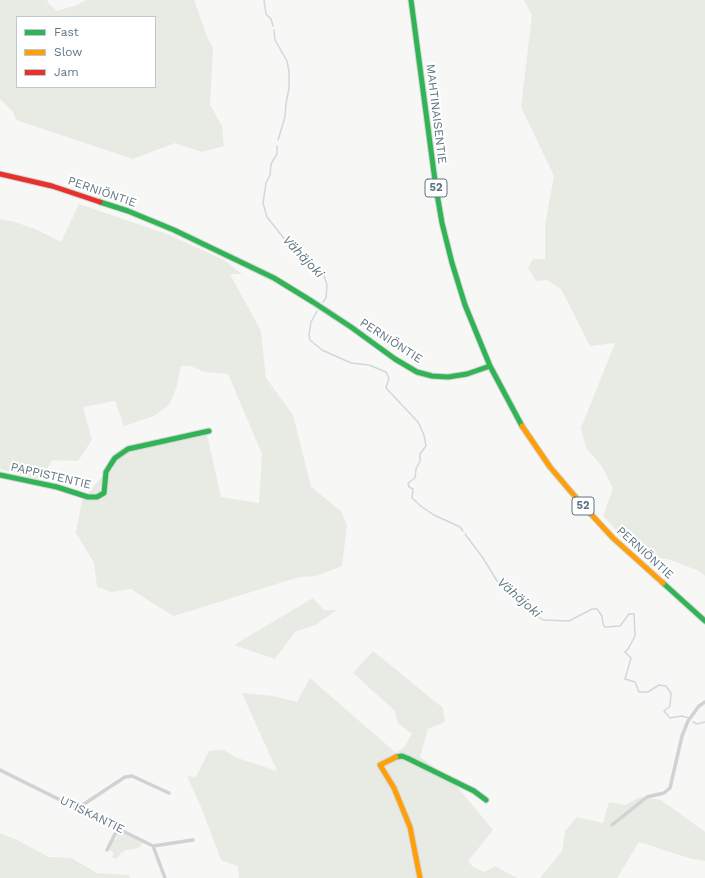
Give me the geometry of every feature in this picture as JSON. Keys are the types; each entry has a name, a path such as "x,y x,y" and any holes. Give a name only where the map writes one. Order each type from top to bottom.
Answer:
{"main road":[{"name":"MAHTINAISENTIE","path":"411,2 442,223 465,305 490,366"},
{"name":"PERNIÖNTIE","path":"0,174 52,186 121,209 220,250 274,278 307,298 351,327 395,359 417,372 432,376 448,377 467,374 490,366 519,421 550,467 618,543 705,621"},
{"name":"PAPPISTENTIE","path":"0,475 57,487 88,497 97,497 104,493 106,472 110,464 115,458 128,449 209,432"},
{"path":"420,878 410,827 394,788 380,766 396,757 402,756 474,791 486,800"}],"street":[{"path":"612,825 647,797 664,793 670,788 682,736 688,721 699,706 705,702"},
{"name":"UTISKANTIE","path":"0,770 153,846"},
{"path":"78,808 125,776 132,776 169,793"},
{"path":"107,850 118,828"},
{"path":"165,878 153,846 193,840"}],"shaded area":[{"path":"0,0 48,0 47,2 57,11 77,5 86,0 194,0 208,39 213,47 210,105 222,126 224,146 202,152 175,143 133,159 16,120 13,112 0,99"},
{"path":"524,0 705,0 705,576 699,571 668,559 657,559 632,547 603,516 613,488 601,465 586,448 581,428 615,343 590,346 561,289 547,280 536,281 528,268 533,259 545,259 545,225 554,176 521,107 532,15"},
{"path":"79,204 167,234 224,260 242,274 230,274 261,331 266,378 293,415 311,487 341,511 347,525 342,566 316,576 299,577 174,616 131,589 111,592 97,587 94,563 76,533 82,500 129,445 206,430 221,497 259,503 262,454 228,374 204,372 191,366 181,366 176,389 169,405 154,416 124,426 115,401 83,407 92,440 78,461 52,460 41,480 0,469 0,219 15,222 35,229 61,242"},
{"path":"313,598 324,610 337,610 315,625 295,632 275,659 234,645"},
{"path":"373,651 443,708 445,722 428,729 420,757 450,778 493,830 468,861 473,867 484,872 495,866 517,878 239,878 238,866 221,860 201,807 187,776 196,777 209,751 224,750 237,758 277,771 242,693 273,696 297,702 310,678 396,753 404,747 412,734 398,723 394,710 353,673"},
{"path":"641,797 661,800 705,832 705,861 692,859 639,842 617,878 540,878 562,851 565,831 577,817 603,823 609,802 625,805"},
{"path":"119,830 143,843 135,849 126,850 121,853 117,859 112,857 114,853 109,850 114,839 117,837 116,836"},
{"path":"0,833 15,839 49,857 71,858 97,873 129,875 130,878 0,878"}],"waterway":[{"name":"Vähäjoki","path":"264,0 266,14 271,19 273,26"},
{"name":"Vähäjoki","path":"274,30 275,40 287,61 289,71 289,88 285,117 278,140"},
{"name":"Vähäjoki","path":"277,146 277,154 271,164 270,175 266,183 263,203 267,217 297,253 306,256 324,276 327,285 326,298 323,302"},
{"name":"Vähäjoki","path":"317,311 311,322 309,335 310,340 322,350 351,363 369,365 386,372 389,378 386,388 418,422 424,435 426,446 420,454 420,461 416,469 415,478 408,483 409,487 413,489 412,498 434,515 460,527 463,531"},
{"name":"Vähäjoki","path":"465,534 483,558 497,581 524,603 531,612 543,620 569,621 592,609 597,609 602,616 605,627 620,626 629,614 634,614 635,636 625,652 631,658 625,679 635,682 639,692 648,692 659,685 666,686 671,693 670,706 664,711 670,718 682,716 689,718"},
{"name":"Vähäjoki","path":"693,722 697,724 705,722"}],"traffic: fast":[{"path":"411,0 436,188 442,223 452,263 465,305 490,366 522,426"},
{"path":"100,202 128,211 174,230 274,278 313,302 395,359 417,372 432,376 448,377 467,374 490,366"},
{"path":"0,475 57,487 88,497 97,497 104,493 106,472 111,464 115,458 128,449 209,431"},
{"path":"663,583 705,621"},
{"path":"396,757 402,756 407,758 474,791 486,800"}],"traffic: slow":[{"path":"522,426 550,467 578,500 613,538 663,583"},
{"path":"396,757 380,765 394,788 410,827 420,878"}],"traffic: jam":[{"path":"0,174 52,186 100,202"}]}
